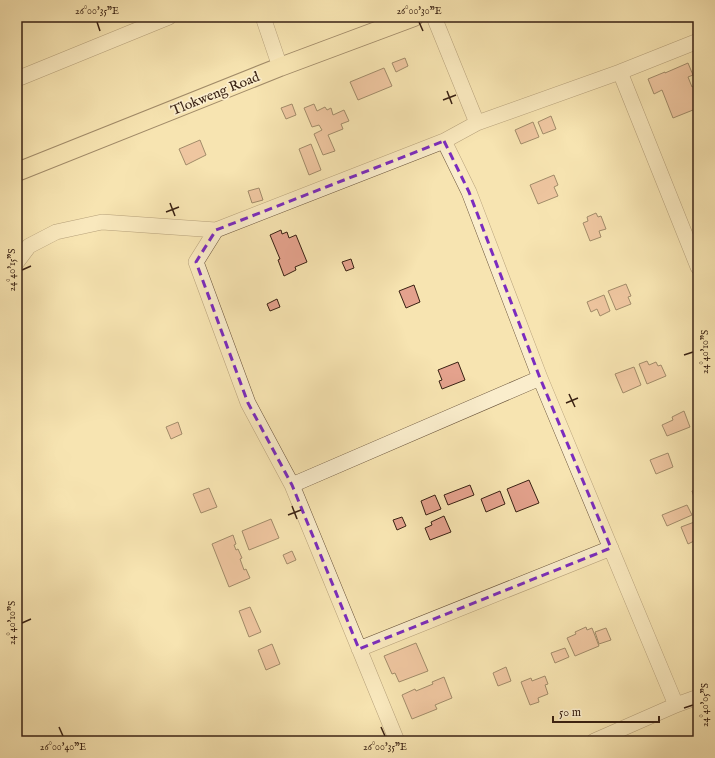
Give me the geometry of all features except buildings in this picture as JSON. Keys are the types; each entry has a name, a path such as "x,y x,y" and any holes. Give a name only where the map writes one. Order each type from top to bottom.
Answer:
{"main road":[{"name":"Tlokweng Road","path":"17,172 280,68 414,17"}],"street":[{"path":"17,79 169,17"},
{"path":"263,17 280,68"},
{"path":"434,17 477,123"},
{"path":"17,262 29,246 56,232 102,222 216,230 444,141 477,123 620,72 698,41"},
{"path":"620,72 698,266"},
{"path":"444,141 468,192 540,378 676,705"},
{"path":"216,230 196,262 248,403 292,485 397,741"},
{"path":"292,485 540,378"},
{"path":"359,649 611,548"},
{"path":"594,741 676,705 698,697"}],"highlighted area":[{"path":"444,141 469,192 540,378 611,548 359,649 292,485 248,403 196,262 216,230"}]}
